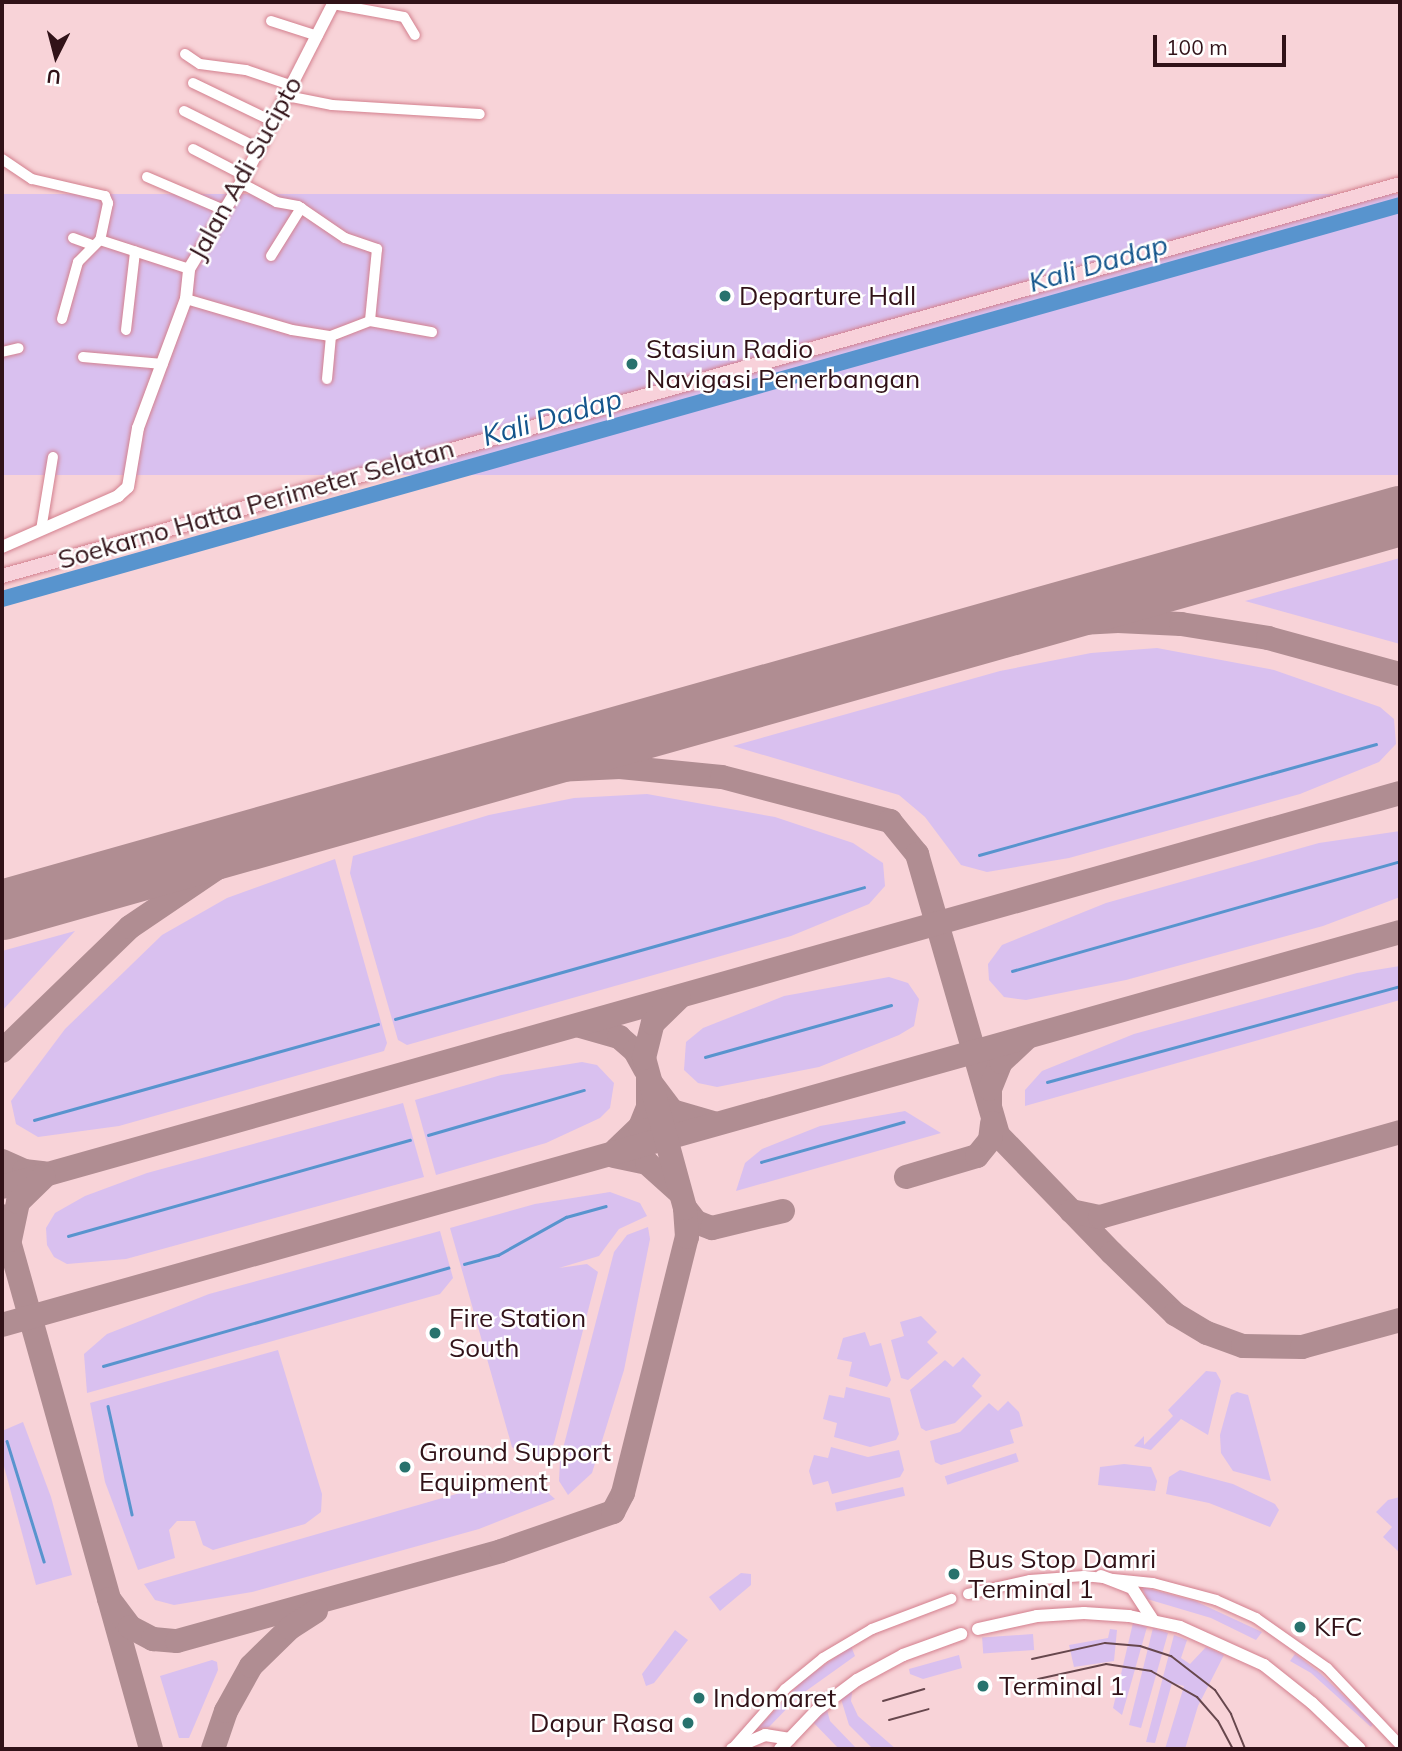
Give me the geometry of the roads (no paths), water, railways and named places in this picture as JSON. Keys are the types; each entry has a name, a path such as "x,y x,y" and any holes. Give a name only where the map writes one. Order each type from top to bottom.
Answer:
{"main road":[{"name":"Soekarno Hatta Perimeter Selatan","path":"2,576 1400,184"}],"street":[{"path":"334,3 404,17 415,35"},
{"name":"Jalan Adi Sucipto","path":"41,530 118,496 128,487 138,428 186,299 189,269 260,149 334,3"},
{"path":"271,21 318,36"},
{"path":"185,54 200,64 246,70 290,91 332,105 480,114"},
{"path":"193,83 274,122"},
{"path":"184,111 260,149"},
{"path":"193,149 276,202 301,208 345,238 378,250 370,321"},
{"path":"2,159 32,179 107,197 96,242 74,271 62,319"},
{"path":"147,177 224,210"},
{"path":"271,256 301,208"},
{"path":"72,238 135,252 189,269"},
{"path":"126,330 135,252"},
{"path":"186,299 292,330 331,336 370,321 432,332"},
{"path":"327,379 331,336"},
{"path":"2,352 19,348"},
{"path":"83,356 163,364"},
{"path":"2,547 41,530 53,457"},
{"path":"968,1594 1030,1580 1101,1576 1171,1586 1256,1618 1327,1668 1400,1745"},
{"path":"1101,1576 1132,1588 1153,1620"},
{"path":"732,1749 785,1689 823,1658 872,1629 951,1599"},
{"path":"978,1629 1068,1613 1153,1620 1201,1635 1264,1665 1312,1703 1360,1749"},
{"path":"780,1749 856,1679 910,1652 961,1634"},
{"path":"732,1749 765,1735 790,1739"}],"waterway":[{"name":"Kali Dadap","path":"2,599 1400,205"},
{"path":"979,855 1376,744"},
{"path":"1012,971 1400,861"},
{"path":"395,1019 864,887"},
{"path":"1047,1082 1400,986"},
{"path":"705,1057 891,1005"},
{"path":"34,1120 378,1024"},
{"path":"428,1135 584,1090"},
{"path":"761,1162 903,1122"},
{"path":"68,1236 410,1140"},
{"path":"464,1264 498,1255 566,1217 606,1206"},
{"path":"103,1366 448,1268"},
{"path":"108,1406 132,1514"},
{"path":"7,1441 44,1561"}],"tram line":[{"path":"1032,1659 1105,1643 1140,1646 1171,1656 1215,1690 1231,1714 1245,1749"},
{"path":"1038,1679 1106,1664 1151,1671 1197,1697 1218,1721 1233,1749"},
{"path":"883,1701 924,1689"},
{"path":"889,1720 929,1709"}],"place":[{"name":"Departure Hall","path":"725,296"},
{"name":"Stasiun Radio Navigasi Penerbangan","path":"632,364"},
{"name":"Fire Station South","path":"435,1333"},
{"name":"Ground Support Equipment","path":"405,1467"},
{"name":"Bus Stop Damri Terminal 1","path":"954,1574"},
{"name":"KFC","path":"1300,1627"},
{"name":"Terminal 1","path":"983,1686"},
{"name":"Indomaret","path":"699,1698"},
{"name":"Dapur Rasa","path":"688,1723"}]}
